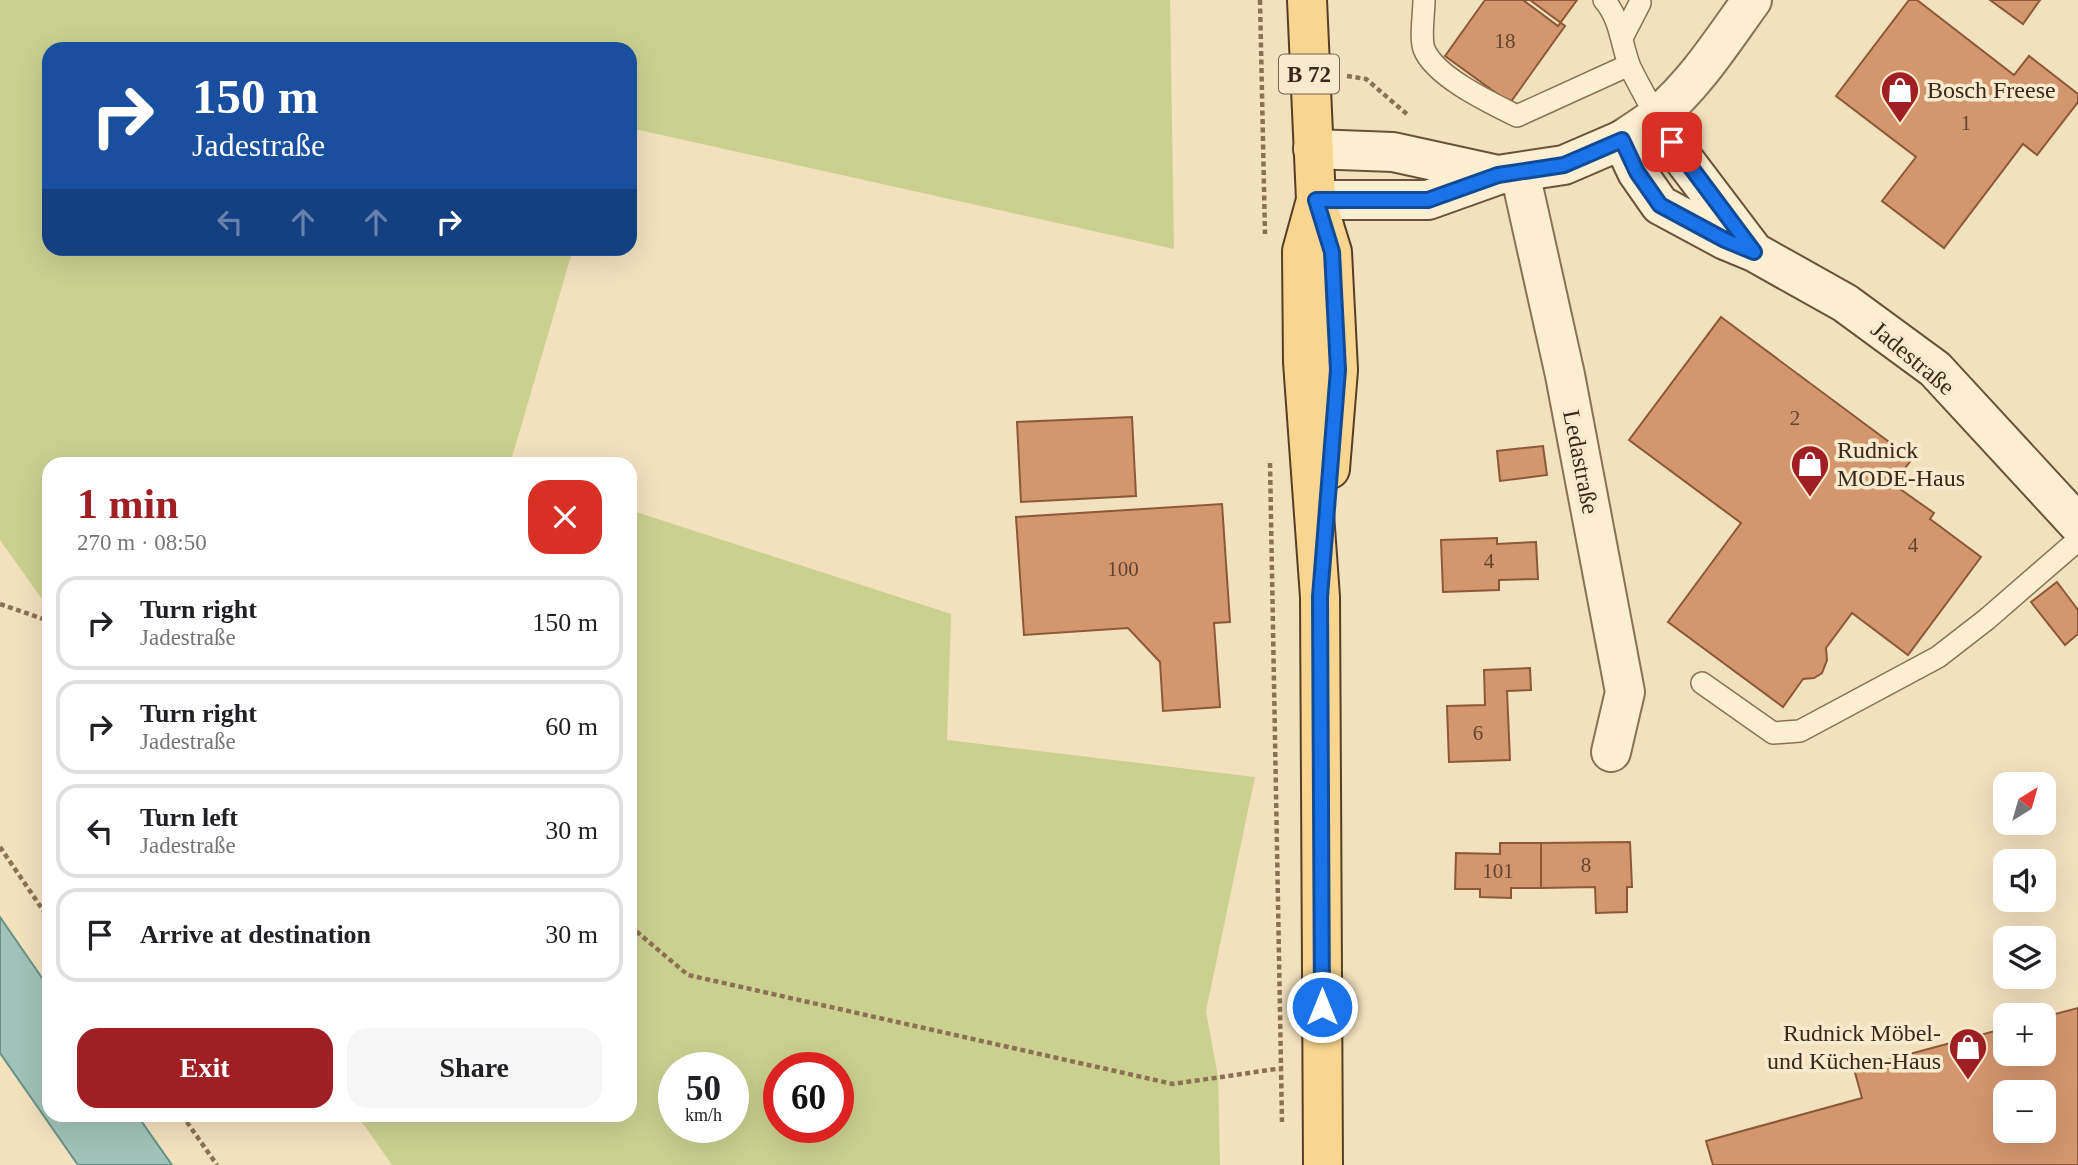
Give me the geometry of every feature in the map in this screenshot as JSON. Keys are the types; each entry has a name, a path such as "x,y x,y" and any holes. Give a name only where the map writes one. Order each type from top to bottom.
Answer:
{"main road":[{"name":"B 72","path":"1307,0 1316,200 1302,251 1303,348 1320,597 1323,1165"}],"street":[{"path":"1316,200 1428,200 1509,174 1564,165 1622,140 1656,117 1700,71 1752,0"},
{"name":"Jadestraße","path":"1656,117 1676,149 1754,252"},
{"name":"Jadestraße","path":"1622,140 1637,172 1660,205 1725,240 1754,252 1844,303 1935,369 2078,524"},
{"path":"1313,149 1393,152 1509,174"},
{"name":"Ledastraße","path":"1509,174 1564,375 1625,692 1611,752"}],"lane":[{"path":"1424,0 1423,48 1432,63 1465,89 1517,116 1629,65"},
{"path":"1604,0 1623,36 1629,65 1656,117"},
{"path":"1623,36 1640,3"},
{"path":"1702,683 1773,733 1800,731 1938,657 1987,619 2078,540"}],"path":[{"path":"1260,0 1265,236"},
{"path":"1270,457 1282,1124"},
{"path":"0,604 42,619"},
{"path":"0,847 42,909"},
{"path":"637,932 688,975 1173,1084 1322,1061"},
{"path":"188,1122 217,1165"}],"green space":[{"path":"0,0 1170,0 1174,249 637,130 637,42 42,42 42,256 571,256 512,457 42,457 42,599 0,540"},
{"path":"637,512 951,614 947,740 1255,777 1206,1011 1218,1077 1220,1165 392,1165 362,1122 637,1122"}],"water":[{"path":"0,917 42,978 42,1113 0,1053"},
{"path":"48,1122 142,1122 172,1165 78,1165"}],"building":[{"path":"1485,0 1530,0 1565,26 1510,103 1445,56"},
{"path":"1523,0 1577,0 1558,26"},
{"path":"1909,0 1917,0 2014,75 2029,56 2078,94 2078,102 2037,155 2023,144 1944,248 1882,201 1916,157 1836,96"},
{"path":"1990,0 2040,0 2023,24"},
{"name":"Rudnick MODE-Haus","path":"1721,317 1912,459 1893,484 1934,513 1930,519 1981,557 1908,655 1852,613 1826,648 1827,660 1822,673 1814,678 1803,679 1783,707 1668,622 1741,523 1629,440"},
{"path":"1132,417 1136,496 1021,502 1017,422"},
{"path":"1543,446 1547,475 1500,481 1497,451"},
{"path":"1222,504 1230,622 1214,623 1220,707 1163,711 1160,662 1128,628 1024,635 1016,517"},
{"path":"1497,538 1497,544 1536,542 1538,579 1499,580 1499,590 1443,592 1441,540"},
{"path":"2057,582 2078,610 2078,634 2065,645 2031,602"},
{"path":"1530,668 1531,690 1507,691 1510,760 1449,762 1447,706 1485,705 1484,670"},
{"path":"1630,842 1632,887 1627,887 1627,912 1596,913 1595,887 1541,888 1541,843"},
{"path":"1500,843 1541,843 1541,888 1511,888 1511,898 1480,897 1480,889 1455,889 1456,853 1500,854"},
{"name":"Rudnick Möbel- und Küchen-Haus","path":"2078,1008 2078,1165 1713,1165 1706,1141 1862,1098 1854,1069 1993,1032 1993,1066 2056,1066 2056,1014"}],"place":[{"name":"Bosch Freese","path":"1900,124"},
{"name":"Rudnick MODE-Haus","path":"1810,498"},
{"name":"Rudnick Möbel- und Küchen-Haus","path":"1968,1081"}],"route":[{"path":"1322,1007 1320,597 1338,370 1332,252 1316,200 1428,200 1498,175 1564,165 1622,140 1637,172 1660,205 1725,240 1754,252 1672,142"}]}
